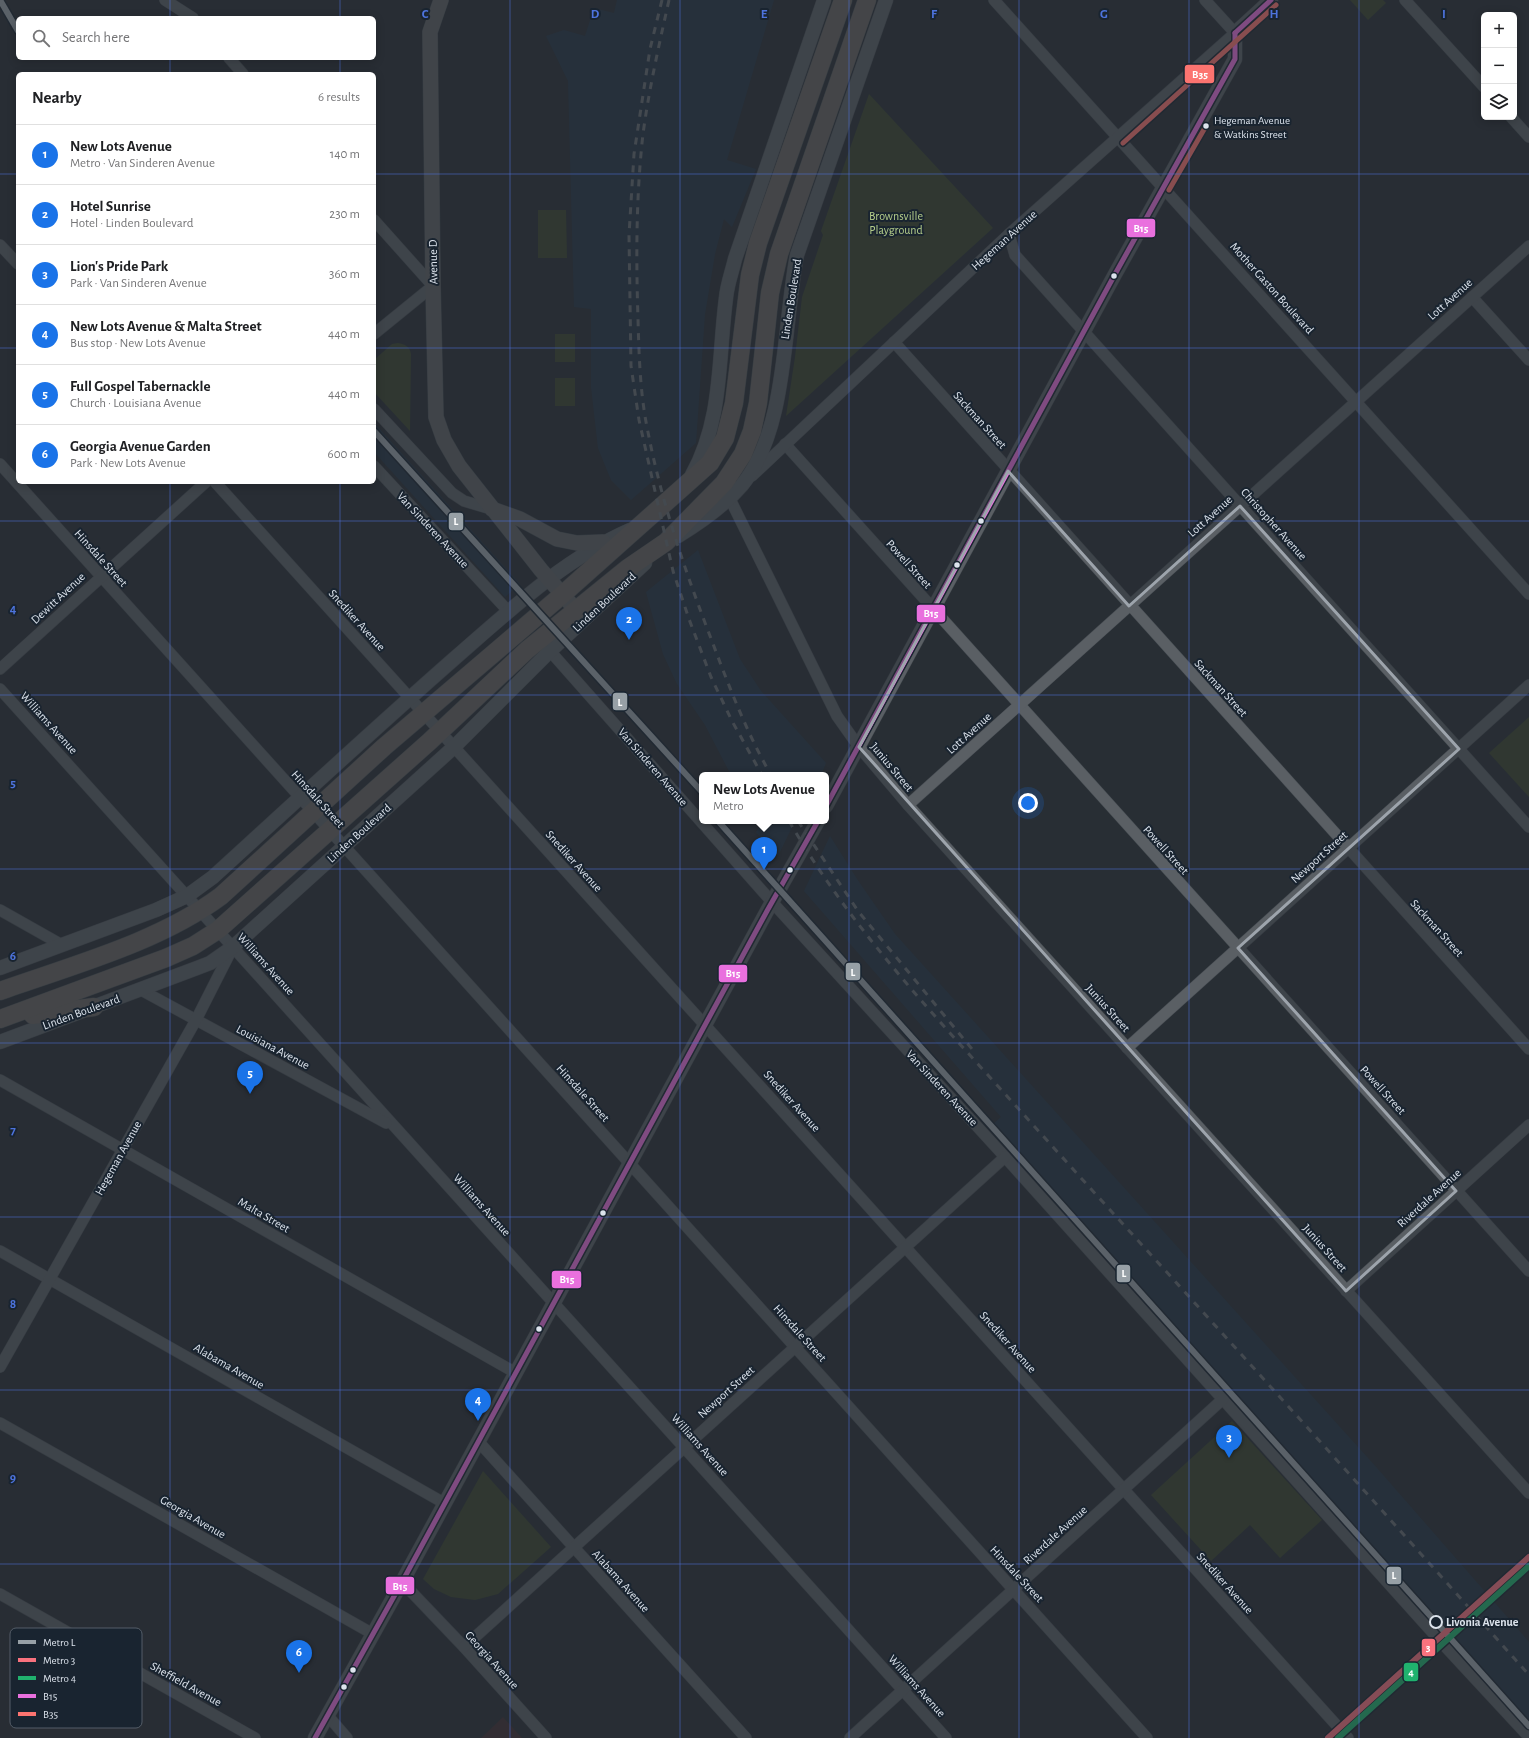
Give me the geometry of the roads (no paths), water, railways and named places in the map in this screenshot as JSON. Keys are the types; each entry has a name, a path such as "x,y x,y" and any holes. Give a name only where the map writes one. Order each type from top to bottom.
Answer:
{"highway":[{"path":"0,991 131,944 172,926 201,911 221,896 423,713 562,595 710,463 725,438 734,403 750,275 758,243 842,0"},
{"name":"Linden Boulevard","path":"0,1019 166,958 193,946 218,930 441,732 497,677 628,568 666,542 724,483 743,454 752,431 758,403 770,292 779,254 867,0"},
{"path":"0,1019 94,1007"}],"main road":[{"name":"Avenue D","path":"441,0 430,32 436,417 444,440 459,466 491,509"},
{"path":"491,509 520,519 557,540 576,544 603,542"},
{"path":"491,509 549,580 576,610"}],"street":[{"path":"165,0 190,16"},
{"path":"687,484 704,454 718,399 726,296 735,259 824,0"},
{"name":"Linden Boulevard","path":"0,1042 210,963 233,947 454,747 550,651 619,589 666,542 705,520 741,485 760,454 773,417 781,374 791,286 797,256 886,0"},
{"name":"Mother Gaston Boulevard","path":"994,0 1529,594"},
{"path":"829,801 1163,186 1235,59 1234,33 1205,0"},
{"name":"Hegeman Avenue","path":"741,485 1009,234 1271,0"},
{"path":"1405,0 1481,84"},
{"path":"231,60 241,72"},
{"path":"1514,120 1529,137"},
{"path":"376,222 433,286 376,332"},
{"name":"Christopher Avenue","path":"1009,234 1015,255 1070,314 1084,332 1529,827"},
{"path":"0,245 16,262"},
{"name":"Lott Avenue","path":"908,806 1529,246"},
{"path":"1472,297 1529,360"},
{"name":"Sackman Street","path":"894,342 1129,606 1529,1050"},
{"path":"376,411 452,493 464,501 491,509"},
{"name":"Powell Street","path":"785,444 1019,706 1529,1271"},
{"name":"Hinsdale Street","path":"0,464 16,482"},
{"name":"Van Sinderen Avenue","path":"376,468 509,612"},
{"name":"Hinsdale Street","path":"18,484 1147,1738"},
{"name":"Dewitt Avenue","path":"0,669 204,484"},
{"name":"Snediker Avenue","path":"217,484 1124,1490 1341,1736"},
{"name":"Junius Street","path":"729,497 837,716 859,747 908,806 1529,1493"},
{"path":"0,968 156,910 187,896 213,877 410,698 509,612 549,580 603,542 639,526"},
{"name":"Van Sinderen Avenue","path":"550,651 699,819"},
{"name":"Newport Street","path":"1127,1048 1529,686"},
{"name":"Williams Avenue","path":"0,689 946,1738"},
{"name":"Van Sinderen Avenue","path":"703,824 772,902 1006,1157 1529,1737"},
{"path":"315,1738 402,1582 772,902 816,824"},
{"path":"0,910 62,945"},
{"name":"Hegeman Avenue","path":"0,1367 196,1020 233,947"},
{"name":"Louisiana Avenue","path":"141,990 394,1127"},
{"name":"Malta Street","path":"0,1080 516,1373"},
{"name":"Riverdale Avenue","path":"1346,1291 1529,1125"},
{"name":"Newport Street","path":"464,1647 1006,1157"},
{"name":"Alabama Avenue","path":"0,1251 444,1503"},
{"name":"Riverdale Avenue","path":"850,1738 1223,1399"},
{"name":"Georgia Avenue","path":"0,1423 373,1634"},
{"name":"Alabama Avenue","path":"478,1441 746,1738"},
{"name":"Georgia Avenue","path":"402,1582 464,1647 546,1738"},
{"name":"Sheffield Avenue","path":"0,1594 60,1628"},
{"path":"1341,1736 1442,1642"},
{"name":"Sheffield Avenue","path":"142,1674 255,1738"},
{"path":"328,1716 347,1738"}],"railway":[{"path":"662,0 650,49 634,154 629,235 631,366 639,420 673,571 711,677 732,721 760,772"},
{"path":"669,0 648,100 639,180 637,273 641,387 652,453 672,529 714,647 736,703 752,739 769,772"},
{"path":"791,824 830,886 853,917 876,947 926,1006 1311,1431 1529,1675"},
{"path":"800,824 858,911 972,1049"}],"metro line":[{"name":"L","path":"0,0 16,28"},
{"name":"L","path":"376,433 699,789"},
{"name":"L","path":"721,824 1529,1726"},
{"name":"3","path":"1328,1738 1529,1557"},
{"name":"4","path":"1338,1738 1529,1566"}],"place":[{"name":"Hegeman Avenue & Watkins Street","path":"1206,126"},
{"name":"Hotel Sunrise","path":"629,640"},
{"name":"New Lots Avenue","path":"764,870"},
{"name":"Full Gospel Tabernackle","path":"250,1094"},
{"name":"New Lots Avenue & Malta Street","path":"478,1421"},
{"name":"Lion's Pride Park","path":"1229,1458"},
{"name":"Livonia Avenue","path":"1436,1622"},
{"name":"Georgia Avenue Garden","path":"299,1673"}],"park label":[{"name":"Brownsville Playground","path":"896,223"}]}
